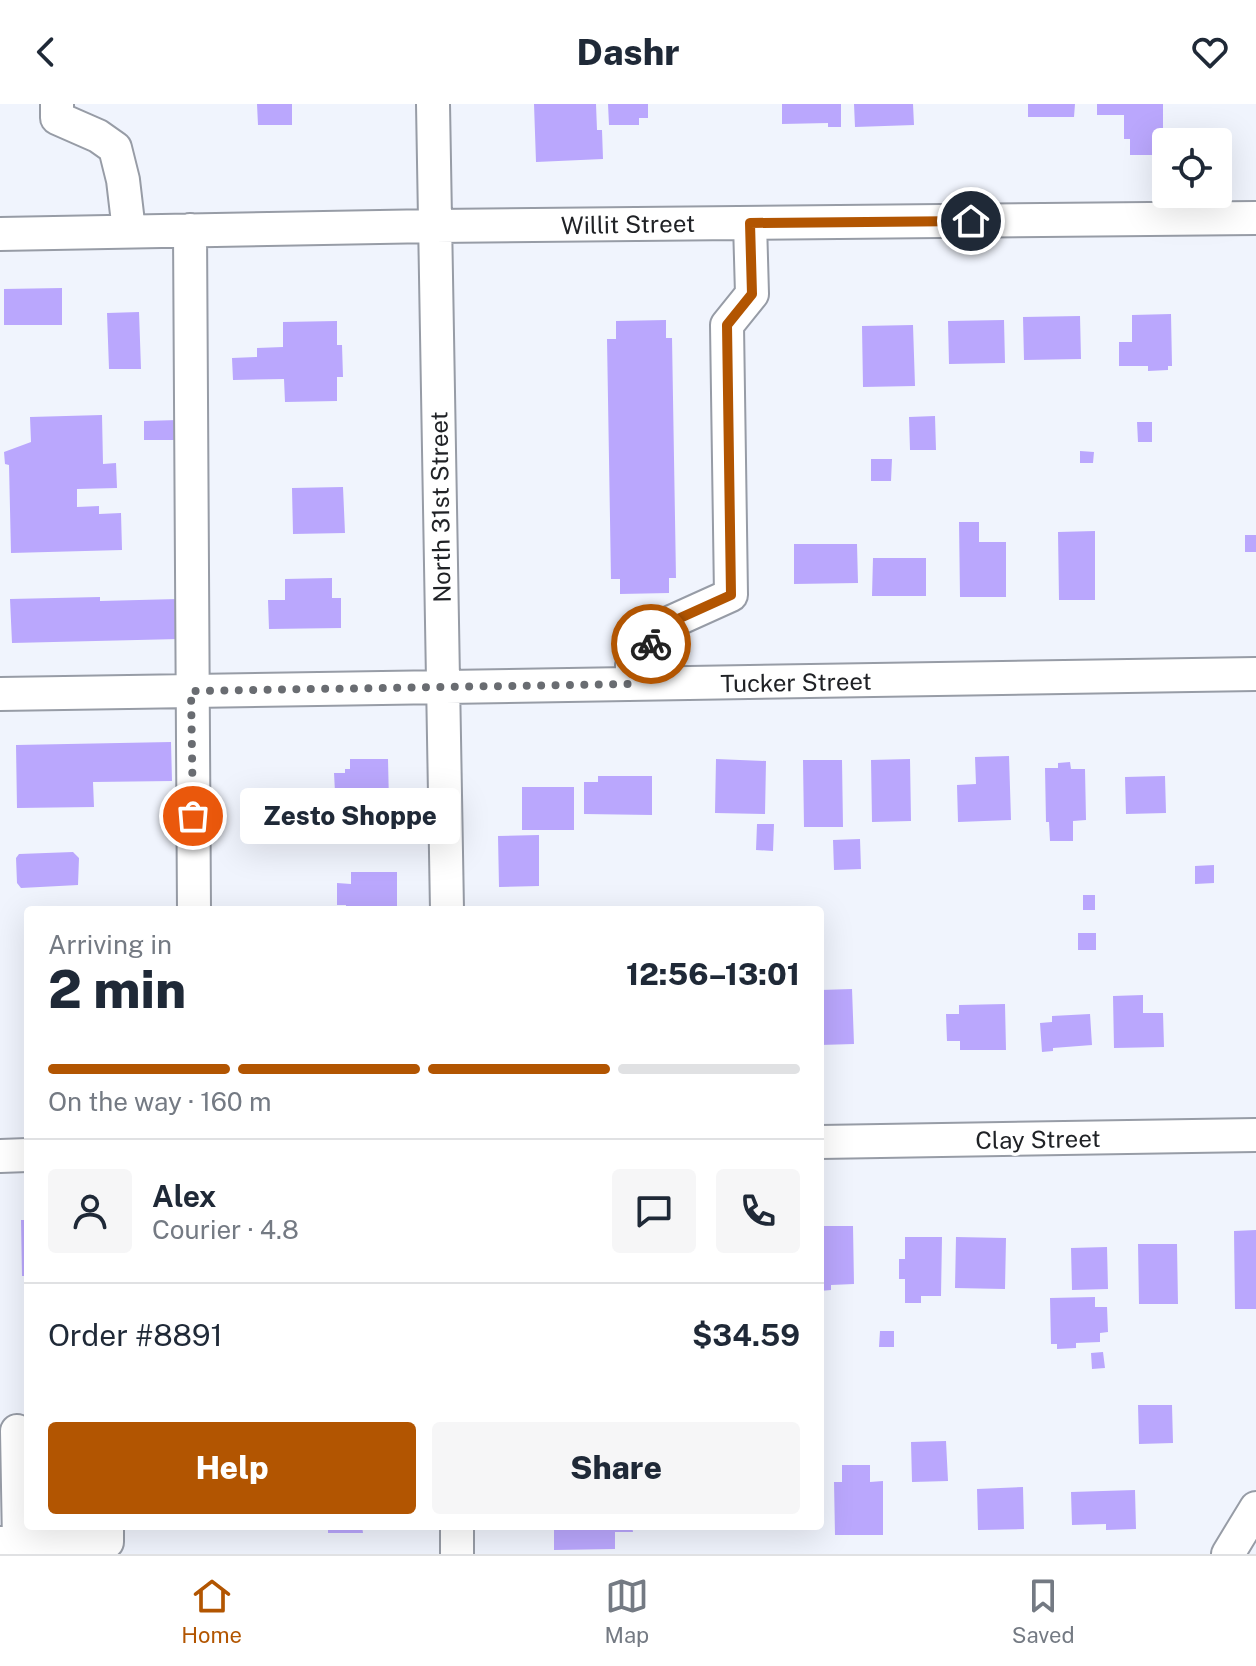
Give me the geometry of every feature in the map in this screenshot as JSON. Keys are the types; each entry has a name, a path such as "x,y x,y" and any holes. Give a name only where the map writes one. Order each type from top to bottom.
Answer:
{"street":[{"path":"57,104 57,118 98,136 115,148 123,180 129,231"},
{"name":"North 31st Street","path":"433,104 447,906"},
{"name":"Willit Street","path":"0,234 435,226 1256,218"},
{"path":"632,684 632,666 669,623 731,595 727,325 752,294 750,223"},
{"path":"190,230 194,906"},
{"name":"Tucker Street","path":"0,694 1256,674"},
{"name":"Clay Street","path":"824,1142 1256,1135"},
{"path":"0,1156 24,1155"},
{"path":"15,1431 10,1543 107,1542 107,1530"},
{"path":"1228,1554 1256,1508"},
{"path":"457,1530 457,1554"}],"building":[{"path":"257,104 292,104 292,125 258,125"},
{"path":"534,104 596,104 597,130 602,130 603,159 536,162"},
{"path":"608,104 648,104 648,118 639,118 639,125 609,125"},
{"path":"782,104 841,104 841,127 828,127 828,123 782,124"},
{"path":"854,104 913,104 914,125 855,127"},
{"path":"1028,104 1075,104 1074,117 1028,117"},
{"path":"1097,104 1163,104 1163,128 1152,128 1152,155 1130,155 1130,139 1124,139 1124,115 1097,115"},
{"path":"62,288 62,325 4,325 4,289"},
{"path":"139,312 141,369 109,369 107,313"},
{"path":"1171,314 1172,366 1168,366 1168,370 1148,371 1148,366 1119,366 1119,342 1132,342 1132,315"},
{"path":"1080,316 1081,359 1024,360 1023,317"},
{"path":"666,320 666,338 672,338 676,578 669,578 669,593 620,594 620,579 611,579 607,339 616,339 616,321"},
{"path":"1004,320 1005,363 949,364 948,321"},
{"path":"337,321 337,345 342,345 343,377 337,377 337,401 285,402 284,379 233,380 232,358 257,357 257,348 283,347 283,322"},
{"path":"913,325 915,386 863,387 862,326"},
{"path":"102,415 103,464 116,463 117,488 77,489 77,507 99,506 99,514 121,513 122,550 11,553 9,465 5,464 4,452 31,442 30,417"},
{"path":"935,416 936,450 910,450 909,417"},
{"path":"178,420 179,440 144,440 144,421"},
{"path":"1137,422 1152,422 1152,442 1138,442"},
{"path":"1080,451 1094,452 1093,463 1080,463"},
{"path":"871,459 892,459 891,481 871,481"},
{"path":"343,487 345,533 293,534 292,488"},
{"path":"959,522 979,522 979,542 1006,542 1006,597 960,597"},
{"path":"1095,531 1095,600 1059,600 1058,532"},
{"path":"1245,535 1256,535 1256,552 1245,552"},
{"path":"794,544 857,544 858,583 794,584"},
{"path":"873,558 926,558 926,596 872,596"},
{"path":"332,578 332,598 341,598 341,628 269,629 268,600 285,600 285,579"},
{"path":"100,597 100,601 178,599 179,639 12,643 10,599"},
{"path":"171,742 172,781 93,782 94,807 17,808 16,745"},
{"path":"1009,756 1011,820 958,822 957,785 976,784 975,757"},
{"path":"350,759 388,759 389,803 350,804 350,792 335,792 334,773 345,773 345,769 350,769"},
{"path":"716,759 766,761 765,814 715,813"},
{"path":"910,759 911,821 872,822 871,760"},
{"path":"803,760 842,760 843,827 804,827"},
{"path":"1070,762 1071,769 1085,769 1086,820 1073,821 1073,841 1050,841 1049,822 1046,822 1045,768 1058,768 1058,763"},
{"path":"598,776 652,776 652,815 584,814 584,782 598,782"},
{"path":"1165,776 1166,813 1126,814 1125,777"},
{"path":"522,787 574,787 574,830 522,830"},
{"path":"267,796 300,796 301,827 268,828"},
{"path":"307,800 331,800 332,830 308,830"},
{"path":"757,824 774,824 773,851 756,850"},
{"path":"539,835 539,886 499,887 498,836"},
{"path":"860,839 861,869 834,870 833,840"},
{"path":"73,852 79,858 78,885 21,888 17,883 16,858 19,854"},
{"path":"1214,865 1214,883 1195,884 1195,866"},
{"path":"351,872 397,872 397,906 337,905 337,883 351,884"},
{"path":"1083,895 1095,895 1095,910 1083,910"},
{"path":"1078,933 1096,933 1096,950 1078,950"},
{"path":"852,989 854,1044 824,1045 824,990"},
{"path":"1143,995 1143,1013 1163,1013 1164,1047 1114,1048 1113,996"},
{"path":"1005,1004 1006,1050 960,1050 960,1041 947,1041 946,1014 959,1014 959,1005"},
{"path":"1090,1014 1092,1045 1053,1048 1053,1051 1042,1052 1040,1023 1052,1022 1052,1016"},
{"path":"21,1220 24,1220 24,1276"},
{"path":"824,1226 853,1226 854,1284 831,1285 831,1290 824,1291"},
{"path":"1256,1230 1256,1309 1235,1309 1234,1231"},
{"path":"905,1237 942,1237 941,1296 921,1296 921,1303 905,1303 905,1279 899,1279 899,1259 905,1259"},
{"path":"956,1237 1006,1238 1005,1289 955,1288"},
{"path":"1138,1244 1177,1244 1178,1304 1139,1304"},
{"path":"1107,1247 1108,1289 1072,1290 1071,1248"},
{"path":"1095,1297 1095,1307 1107,1307 1108,1332 1100,1333 1100,1342 1076,1343 1076,1348 1057,1349 1057,1344 1051,1344 1050,1298"},
{"path":"880,1331 894,1331 894,1347 879,1347"},
{"path":"1103,1352 1105,1368 1092,1369 1091,1353"},
{"path":"1138,1405 1172,1405 1173,1443 1139,1444"},
{"path":"946,1441 948,1481 912,1482 911,1442"},
{"path":"842,1465 870,1465 870,1482 883,1481 883,1535 835,1535 834,1482 842,1482"},
{"path":"1023,1487 1024,1529 978,1530 977,1489"},
{"path":"1135,1490 1136,1529 1106,1530 1106,1524 1072,1525 1071,1492"},
{"path":"328,1530 363,1530 363,1533 328,1533"},
{"path":"554,1530 633,1530 615,1532 615,1549 554,1550"}],"way so far":[{"path":"193,816 191,691 632,684 632,666 651,644"}],"place":[{"name":"Zesto Shoppe","path":"193,816"}],"route":[{"path":"651,644 669,623 731,595 727,325 752,294 750,223 971,221"}]}
